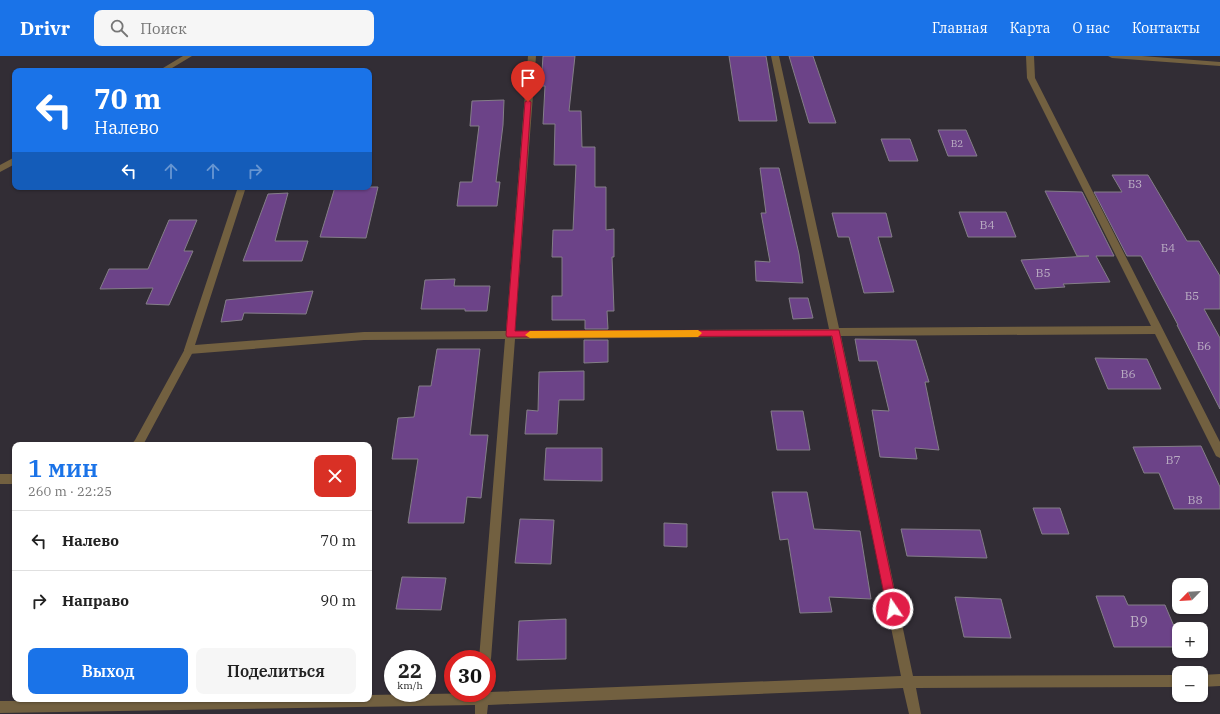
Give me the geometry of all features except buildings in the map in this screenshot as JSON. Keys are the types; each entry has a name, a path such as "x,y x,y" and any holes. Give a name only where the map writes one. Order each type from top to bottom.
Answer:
{"street":[{"path":"167,68 188,56"},
{"path":"486,650 532,56"},
{"path":"775,56 836,332 915,714"},
{"path":"1030,56 1031,78 1220,453"},
{"path":"1112,56 1220,64"},
{"path":"0,169 12,162"},
{"path":"140,442 189,350 241,190"},
{"path":"189,350 364,336 1157,330"},
{"path":"0,479 12,479"},
{"path":"1208,680 1220,680"},
{"path":"496,696 908,682 1172,681"},
{"path":"372,699 444,697"},
{"path":"0,707 220,702"},
{"path":"481,714 482,702"}],"slow traffic":[{"path":"530,335 698,333"}],"route":[{"path":"528,102 510,335 836,332 893,609"}]}
